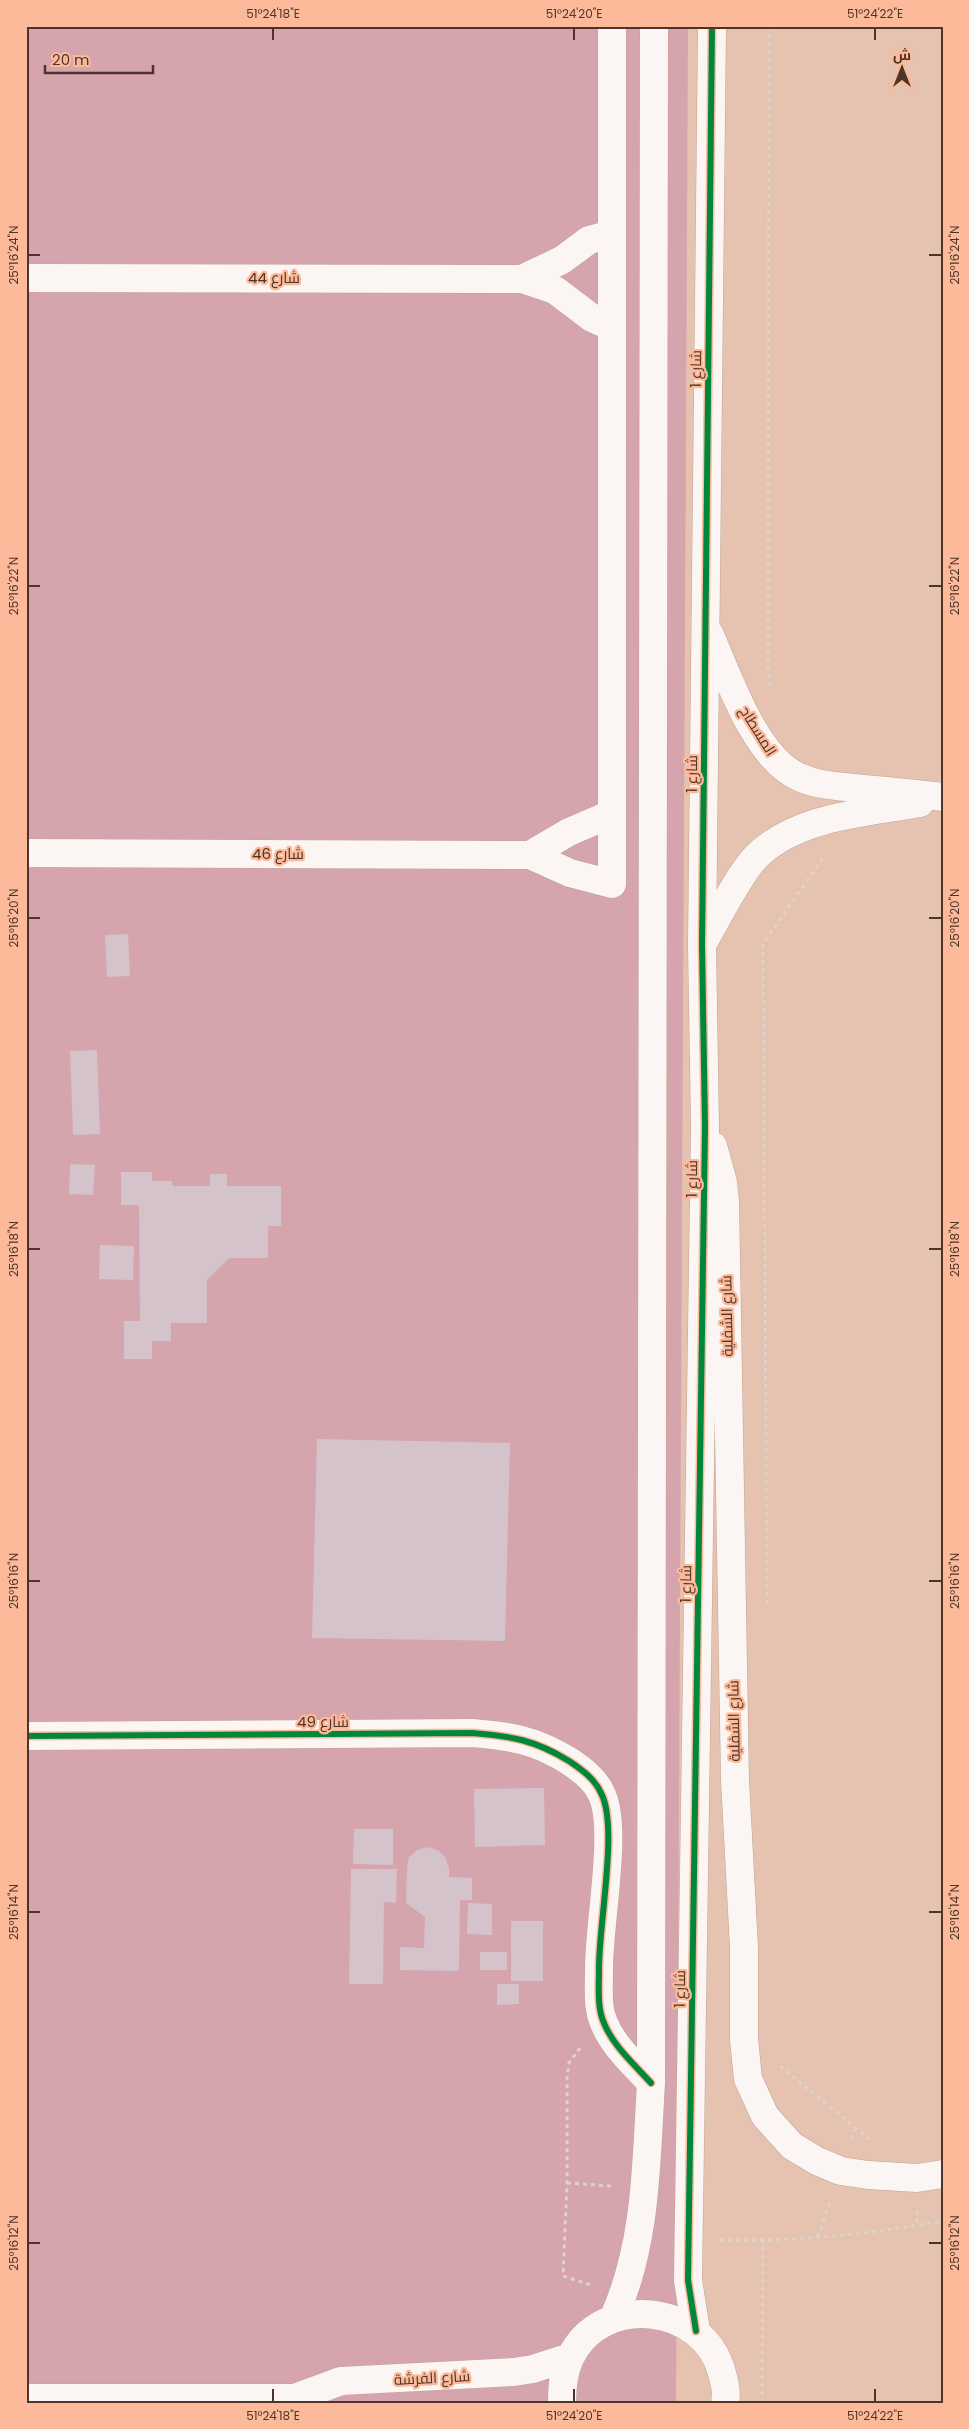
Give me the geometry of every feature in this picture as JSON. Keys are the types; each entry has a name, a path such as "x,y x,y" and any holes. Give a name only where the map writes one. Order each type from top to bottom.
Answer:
{"street":[{"path":"530,855 569,832 611,814 612,26"},
{"name":"شارع 1","path":"613,2318 631,2274 637,2248 645,2188 651,2083 654,26"},
{"name":"شارع 1","path":"696,2331 688,2280 705,1127 702,945 712,26"},
{"name":"شارع 44","path":"522,279 556,263 590,240 612,234"},
{"name":"شارع 44","path":"26,278 522,279 555,290 592,318 612,327"},
{"name":"المسطاح","path":"706,626 737,695 765,748 777,762 798,777 831,785 943,798"},
{"name":"المسطاح","path":"702,945 756,858 800,827 829,819 943,798"},
{"name":"شارع 46","path":"26,853 530,855 570,873 612,884 611,814"},
{"name":"شارع الشفلية","path":"705,1127 719,1164 725,1201 735,1780 744,1948 744,2039 748,2079 765,2116 792,2146 817,2161 841,2171 868,2175 930,2176"},
{"name":"شارع 49","path":"26,1736 472,1733 520,1738 543,1746 583,1770 601,1792 607,1811 608,1833 598,1953 599,1998 603,2023 615,2043 651,2083"},
{"path":"562,2403 562,2382 570,2357 588,2334 613,2318 642,2313 671,2317 696,2331 719,2358 727,2392 725,2403"},
{"name":"شارع الفرشة","path":"43,2399 300,2401 341,2381 514,2372 533,2369 570,2357"}],"path":[{"path":"770,26 768,670 772,693"},
{"path":"767,1611 763,944 827,852 829,819"},
{"path":"778,2065 878,2146"},
{"path":"917,2226 930,2176"},
{"path":"567,2183 645,2188"},
{"path":"762,2403 763,2241"}],"shaded area":[{"path":"26,26 688,26 676,2403 26,2403"}],"building":[{"path":"128,934 130,976 107,977 105,935"},
{"path":"97,1050 100,1134 73,1135 70,1051"},
{"path":"70,1164 95,1165 93,1195 69,1194"},
{"path":"121,1172 152,1172 152,1181 172,1181 173,1186 210,1186 210,1174 227,1174 227,1186 281,1186 281,1226 268,1226 268,1258 229,1258 207,1280 207,1323 171,1323 171,1341 152,1341 152,1359 124,1359 124,1321 140,1321 139,1205 121,1205"},
{"path":"100,1245 134,1246 133,1280 99,1279"},
{"path":"317,1439 510,1443 505,1641 312,1638"},
{"path":"544,1788 545,1845 475,1847 474,1789"},
{"path":"354,1829 393,1829 393,1865 353,1864"},
{"path":"427,1847 438,1850 445,1857 449,1868 449,1877 472,1878 472,1900 460,1900 459,1971 400,1970 400,1947 424,1948 425,1917 406,1903 407,1867 409,1857 417,1850"},
{"path":"351,1869 397,1869 396,1903 384,1902 383,1984 349,1984"},
{"path":"468,1903 492,1904 492,1935 467,1934"},
{"path":"511,1921 543,1921 543,1981 511,1981"},
{"path":"480,1952 507,1952 507,1970 480,1970"},
{"path":"497,1984 519,1984 519,2004 497,2005"}],"cycle path":[{"path":"696,2331 688,2280 705,1127 702,945 712,26"},
{"path":"26,1736 472,1733 522,1740 557,1754 578,1767 591,1779 601,1793 606,1808 608,1852 600,1952 600,2011 613,2040 651,2083"}]}
